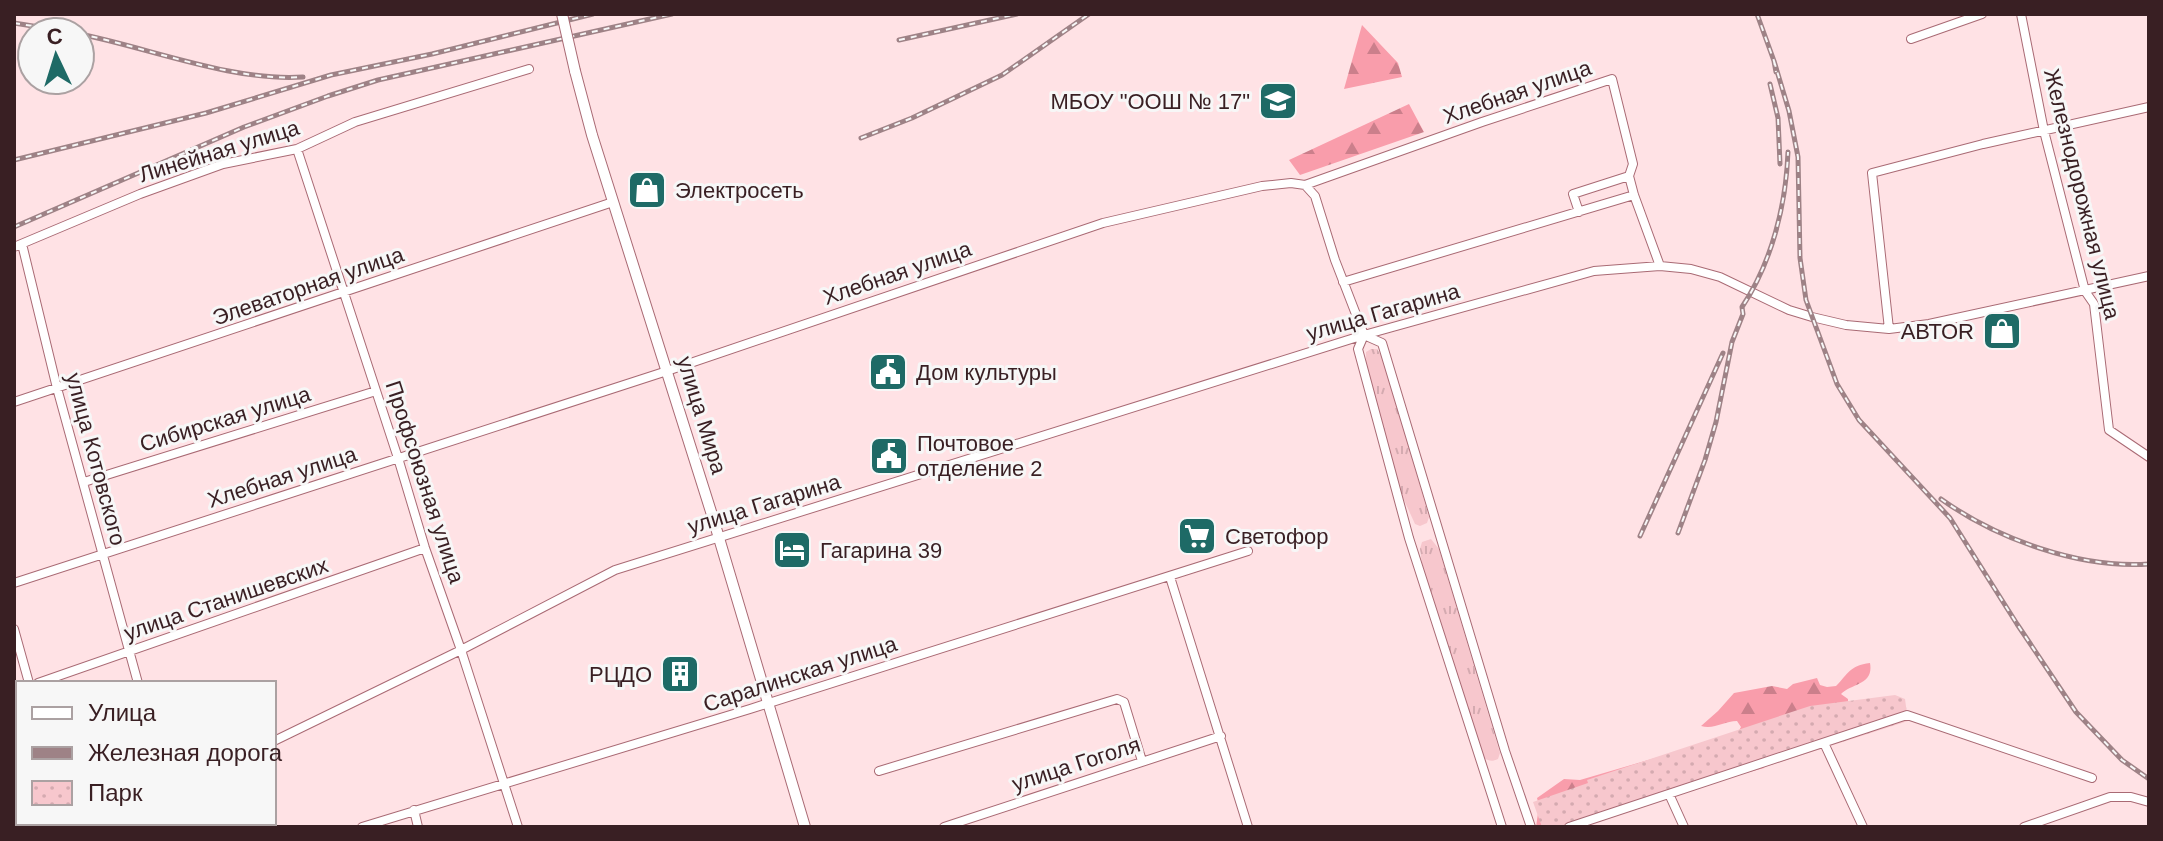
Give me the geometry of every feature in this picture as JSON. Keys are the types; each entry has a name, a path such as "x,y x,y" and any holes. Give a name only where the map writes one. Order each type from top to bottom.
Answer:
{"main road":[{"name":"улица Мира","path":"562,14 592,135 719,537 805,827"}],"street":[{"path":"1911,39 1982,14"},
{"name":"Железнодорожная улица","path":"2021,14 2044,131 2085,291 2094,304 2109,430 2149,457"},
{"name":"Линейная улица","path":"18,245 140,194 223,164 297,149 355,122 529,69"},
{"name":"Хлебная улица","path":"14,583 667,371 1103,223 1262,186 1305,185 1612,79 1633,164 1629,176 1660,266"},
{"path":"1889,329 1872,173 1983,144 2149,107"},
{"name":"Профсоюзная улица","path":"297,149 518,827"},
{"path":"1579,212 1573,194 1629,176"},
{"path":"1305,185 1315,196 1364,335 1382,343 1500,737 1531,827"},
{"path":"1343,282 1634,195"},
{"name":"Элеваторная улица","path":"14,402 613,202"},
{"name":"улица Котовского","path":"18,245 137,681"},
{"name":"улица Гагарина","path":"276,740 461,650 615,570 1364,335 1594,271 1660,266 1691,269 1720,277 1789,310 1812,317 1846,325 1889,329 1929,324 2149,276"},
{"path":"1364,335 1358,349 1409,538 1502,827"},
{"name":"Сибирская улица","path":"84,482 376,391"},
{"name":"улица Станишевских","path":"44,681 425,548"},
{"name":"Саралинская улица","path":"362,827 1248,551"},
{"path":"1170,577 1248,827"},
{"path":"14,629 28,681"},
{"path":"879,771 1117,699 1124,702 1142,761"},
{"path":"1569,827 1907,715 2092,778"},
{"name":"улица Гоголя","path":"944,827 1221,736"},
{"path":"1824,743 1863,827"},
{"path":"1669,794 1684,827"},
{"path":"2024,827 2110,797 2131,797 2149,802"},
{"path":"414,810 418,827"}],"green space":[{"path":"1362,25 1398,63 1402,77 1344,89"},
{"path":"1409,104 1424,132 1300,175 1289,160"},
{"path":"1377,349 1383,358 1429,517 1427,523 1420,526 1415,524 1399,489 1366,364 1366,352"},
{"path":"1431,539 1439,549 1500,753 1494,761 1484,758 1422,564 1422,542"},
{"path":"1870,663 1869,676 1841,694 1848,701 1869,707 1769,753 1764,768 1550,827 1536,827 1537,798 1564,779 1580,780 1737,734 1741,727 1737,721 1701,726 1734,693 1772,686 1787,689 1793,684 1817,678 1820,685 1836,686 1853,668"},
{"path":"1895,695 1905,699 1908,721 1577,827 1542,827 1533,802 1588,783 1587,780 1810,706"}],"railway":[{"path":"14,160 206,113 331,75 432,54 593,14"},
{"path":"14,227 244,127 328,96 378,80 672,14"},
{"path":"899,40 1017,14"},
{"path":"861,138 912,118 1002,75 1089,14"},
{"path":"1757,14 1776,72"},
{"path":"96,38 220,69 276,77 303,77"},
{"path":"1774,61 1789,111 1798,157 1800,258 1806,300 1837,384 1859,420 1950,518 2076,712 2122,760 2149,779"},
{"path":"1770,84 1778,118 1780,164"},
{"path":"1678,533 1716,422 1732,342 1743,314 1742,307 1762,271 1776,232 1788,152"},
{"path":"1640,536 1723,353"},
{"path":"1941,499 1987,527 2040,548 2095,562 2149,564"}],"place":[{"name":"МБОУ \"ООШ № 17\"","path":"1278,101"},
{"name":"Электросеть","path":"647,190"},
{"name":"АВТОR","path":"2002,331"},
{"name":"Дом культуры","path":"888,372"},
{"name":"Почтовое отделение 2","path":"889,456"},
{"name":"Светофор","path":"1197,536"},
{"name":"Гагарина 39","path":"792,550"},
{"name":"РЦДО","path":"680,674"}]}
